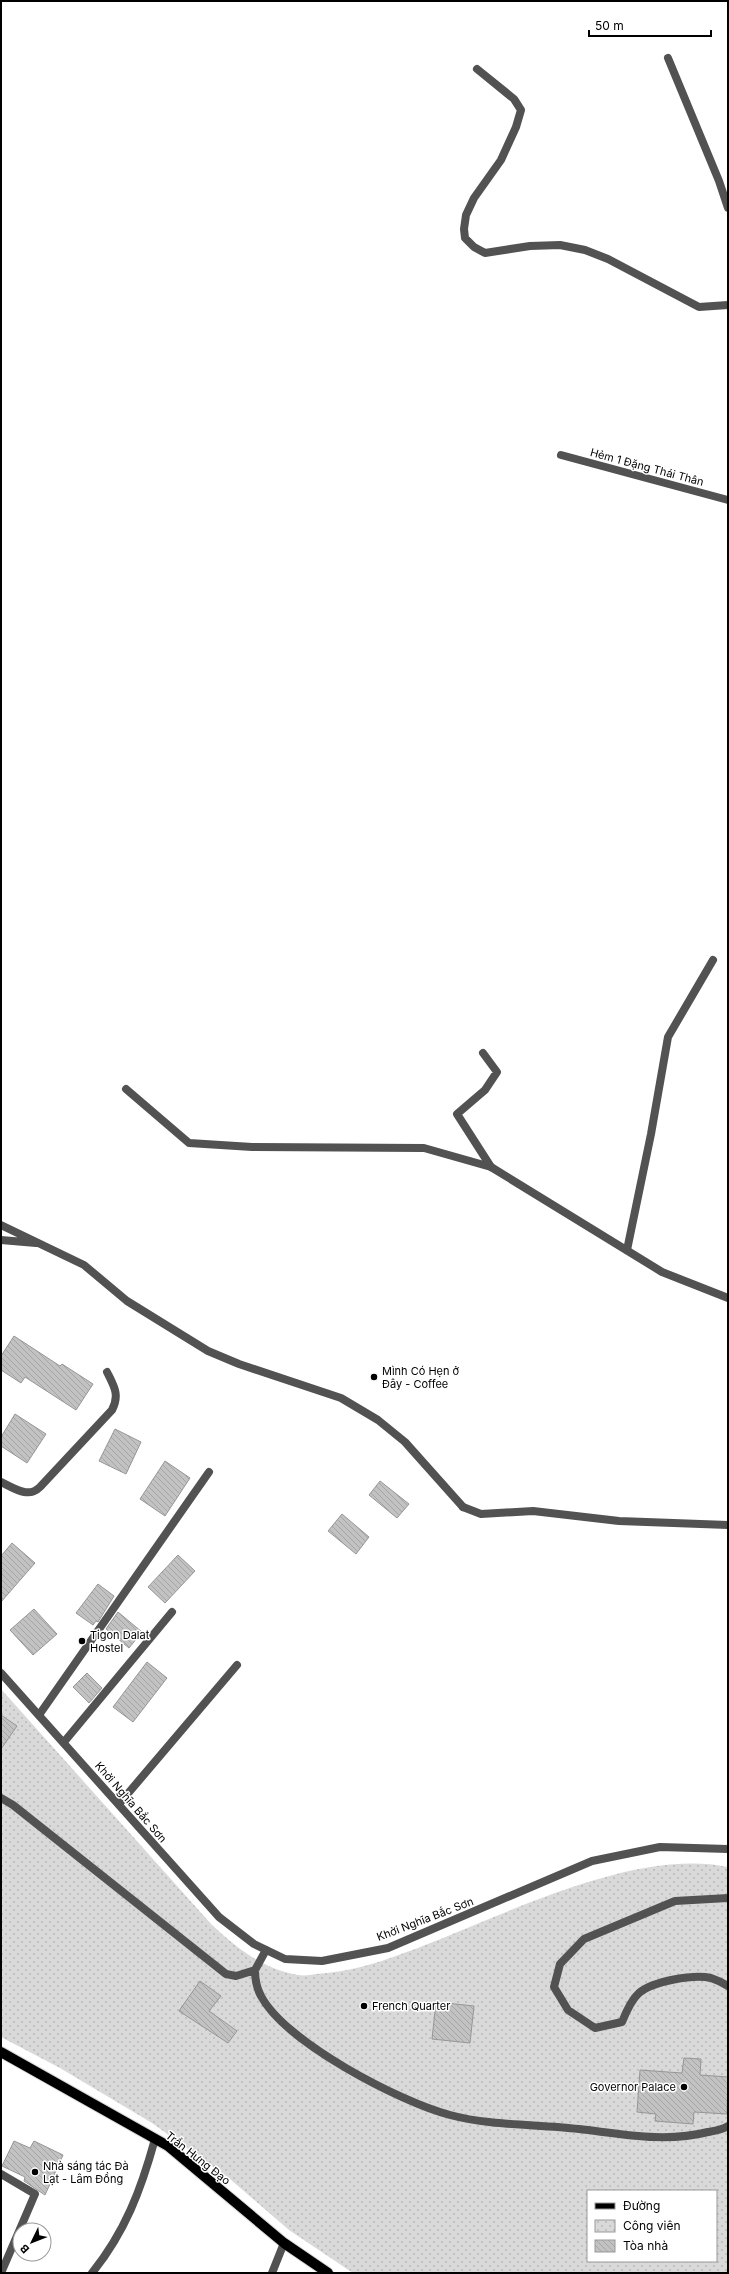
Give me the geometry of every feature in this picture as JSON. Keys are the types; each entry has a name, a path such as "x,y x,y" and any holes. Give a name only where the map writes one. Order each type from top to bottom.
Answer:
{"main road":[{"name":"Trần Hưng Đạo","path":"1,2052 168,2146 284,2244 328,2273"}],"street":[{"path":"668,58 720,181 728,208"},
{"path":"477,69 514,99 521,110 516,127 501,160 474,198 466,215 464,229 465,238 474,246 485,252 560,244 585,250 608,259 699,307 728,305"},
{"name":"Hẻm 1 Đặng Thái Thân","path":"561,455 728,500"},
{"path":"627,1250 651,1134 668,1037 712,960"},
{"path":"483,1053 497,1072 485,1090 457,1114 491,1168"},
{"path":"126,1089 189,1143 252,1147 424,1148 491,1168 662,1272 728,1298"},
{"path":"1,1225 44,1244 84,1265 127,1301 208,1351 239,1364 341,1398 378,1420 405,1442 463,1507 481,1514 533,1511 619,1521 728,1524"},
{"path":"1,1240 44,1244"},
{"path":"1,1482 30,1493 40,1487 112,1410 117,1397 115,1388 107,1372"},
{"path":"39,1715 209,1472"},
{"path":"64,1742 172,1612"},
{"path":"119,1804 237,1665"},
{"name":"Khởi Nghĩa Bắc Sơn","path":"1,1673 219,1917 266,1950 285,1959 308,1962 348,1957 388,1948 464,1917 542,1881 592,1861 660,1847 728,1849"},
{"path":"1,1798 13,1805 226,1974 236,1976 255,1970"},
{"path":"728,1898 675,1901 584,1939 560,1964 554,1987 568,2010 594,2028 622,2022 626,2011 640,1992 661,1983 685,1978 711,1978 728,1986"},
{"path":"266,1950 255,1970 256,1984 261,1997 281,2019 305,2041 334,2061 406,2099 450,2115 503,2122 673,2138 703,2133 728,2126"},
{"path":"92,2273 116,2242 143,2184 155,2139"},
{"path":"1,2174 35,2194 1,2273"},
{"path":"272,2273 284,2244"}],"green space":[{"name":"French Quarter","path":"1,1689 211,1924 240,1949 262,1963 285,1972 298,1975 307,1975 339,1971 372,1964 404,1953 564,1890 607,1877 649,1867 690,1864 728,1867 728,2273 353,2273 289,2230 230,2179 152,2123 60,2068 1,2037"}],"building":[{"path":"14,1336 60,1366 62,1364 93,1384 76,1410 25,1377 21,1383 1,1370 1,1356"},
{"path":"15,1414 46,1434 27,1463 1,1446 1,1437"},
{"path":"115,1429 141,1442 126,1474 99,1461"},
{"path":"165,1461 190,1478 165,1516 140,1499"},
{"path":"380,1481 409,1504 397,1518 369,1495"},
{"path":"342,1514 369,1537 356,1554 328,1531"},
{"path":"12,1543 35,1563 1,1602 1,1556"},
{"path":"178,1555 195,1571 165,1603 148,1587"},
{"path":"98,1584 114,1596 98,1622 96,1621 93,1625 76,1613"},
{"path":"34,1609 57,1634 33,1655 10,1630"},
{"path":"118,1612 142,1632 129,1648 106,1629"},
{"path":"147,1662 167,1678 133,1722 113,1707"},
{"path":"87,1673 102,1688 89,1703 73,1687"},
{"path":"1,1715 17,1726 1,1749"},
{"path":"200,1981 221,1996 209,2011 237,2031 228,2043 179,2011"},
{"path":"436,2002 474,2006 470,2043 432,2039"},
{"name":"Governor Palace","path":"684,2058 701,2059 700,2075 728,2077 727,2114 694,2112 693,2124 655,2121 656,2114 637,2112 640,2070 682,2073"},
{"name":"Nhà sáng tác Đà Lạt - Lâm Đồng","path":"14,2141 30,2148 34,2141 63,2155 45,2195 24,2181 25,2177 2,2166"}],"place":[{"name":"Mình Có Hẹn ở Đây - Coffee","path":"374,1377"},
{"name":"Tigon Dalat Hostel","path":"82,1641"},
{"name":"French Quarter","path":"364,2006"},
{"name":"Governor Palace","path":"684,2087"},
{"name":"Nhà sáng tác Đà Lạt - Lâm Đồng","path":"35,2172"}]}
